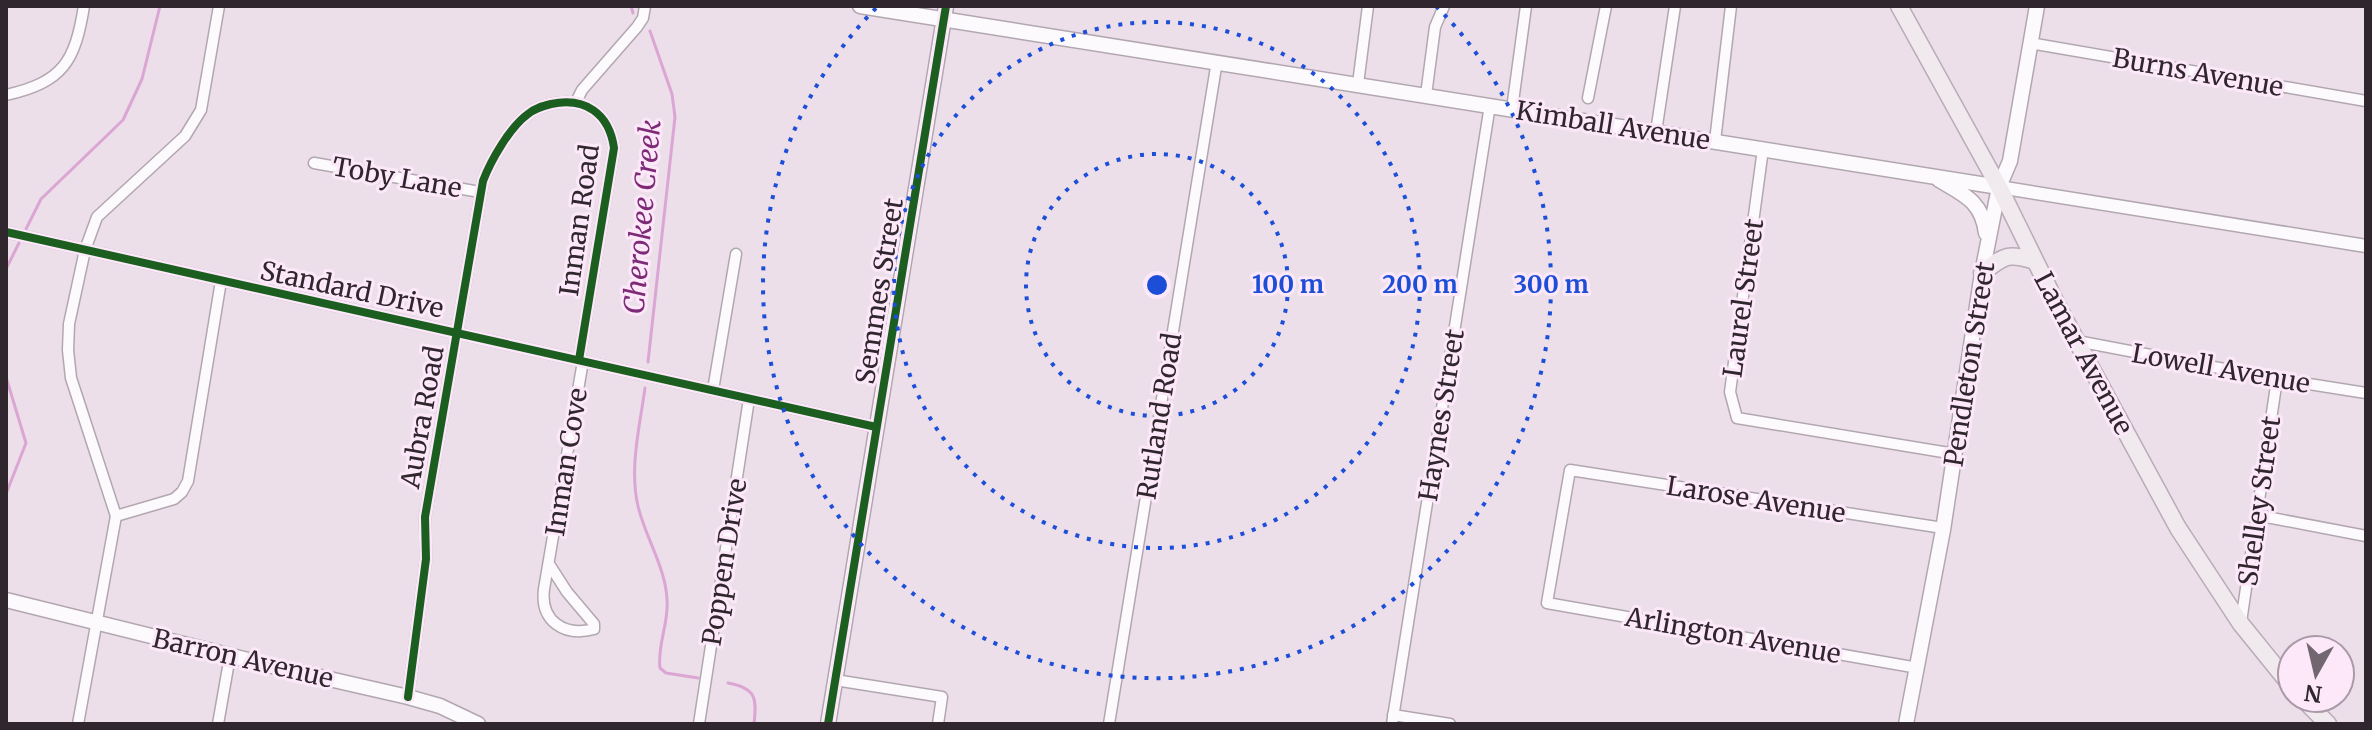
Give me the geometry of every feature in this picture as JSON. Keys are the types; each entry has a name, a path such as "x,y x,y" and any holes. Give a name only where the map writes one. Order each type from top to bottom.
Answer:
{"main road":[{"name":"Kimball Avenue","path":"860,6 945,13 1217,61 1999,187"},
{"name":"Lamar Avenue","path":"1899,6 1999,187 2035,261 2178,528 2241,624 2276,667"},
{"name":"Pendleton Street","path":"1906,724 1943,528 1982,273 1999,187 2010,161 2037,6"},
{"name":"Semmes Street","path":"828,724 945,13"},
{"path":"1932,176 1965,196 1980,210 1988,246"},
{"path":"1982,273 2009,255 2035,261"},
{"name":"Barron Avenue","path":"6,600 408,697 440,706 478,724"}],"street":[{"path":"6,95 34,89 57,75 71,55 84,6"},
{"path":"78,724 116,516 71,378 69,324 85,250 97,217 185,136 201,110 219,6"},
{"path":"576,102 582,90 637,27 643,18 645,6"},
{"path":"1358,84 1368,6"},
{"path":"1426,95 1435,27 1444,6"},
{"path":"1512,109 1526,6"},
{"path":"1588,98 1606,6"},
{"path":"1656,132 1675,6"},
{"path":"1715,141 1731,6"},
{"name":"Burns Avenue","path":"2030,43 2366,101"},
{"name":"Rutland Road","path":"1109,724 1217,61"},
{"name":"Aubra Road","path":"408,697 426,559 425,517 480,192 493,160 526,115 540,107 576,102"},
{"name":"Inman Road","path":"576,102 597,113 607,127 614,148 581,360"},
{"name":"Haynes Street","path":"1393,719 1490,105"},
{"name":"Laurel Street","path":"1763,149 1730,392 1737,418 1955,454"},
{"name":"Toby Lane","path":"314,163 480,192"},
{"name":"Kimball Avenue","path":"1999,187 2366,246"},
{"name":"Standard Drive","path":"6,232 876,427"},
{"path":"713,390 736,254"},
{"path":"116,516 174,499 188,481 221,281"},
{"name":"Lowell Avenue","path":"2077,341 2366,393"},
{"name":"Inman Cove","path":"549,564 594,624 594,629 582,631 555,623 546,614 543,596 581,360"},
{"name":"Shelley Street","path":"2241,624 2277,379"},
{"name":"Poppen Drive","path":"699,724 749,399"},
{"name":"Larose Avenue","path":"1547,603 1570,470 1943,528"},
{"path":"2256,515 2366,536"},
{"name":"Arlington Avenue","path":"1547,603 1918,668"},
{"path":"218,724 230,656"},
{"path":"835,680 942,697 938,724"},
{"path":"1393,719 1450,724"}],"waterway":[{"path":"26,229 41,199 123,120 142,79 160,6"},
{"name":"Cherokee Creek","path":"631,6 633,13"},
{"name":"Cherokee Creek","path":"648,362 675,117 672,94 650,31"},
{"path":"6,269 19,243"},
{"path":"6,377 26,443 6,494"},
{"name":"Cherokee Creek","path":"645,388 635,477 641,518 666,588 667,609 660,668 666,673 698,678"},
{"name":"Cherokee Creek","path":"728,683 744,688 753,696 754,724"}],"cycle path":[{"path":"828,724 946,6"},
{"path":"408,697 426,559 425,517 483,181 502,144 521,120 539,108 563,102 585,106 601,117 607,125 614,148 579,360"},
{"path":"6,232 876,427"}]}
